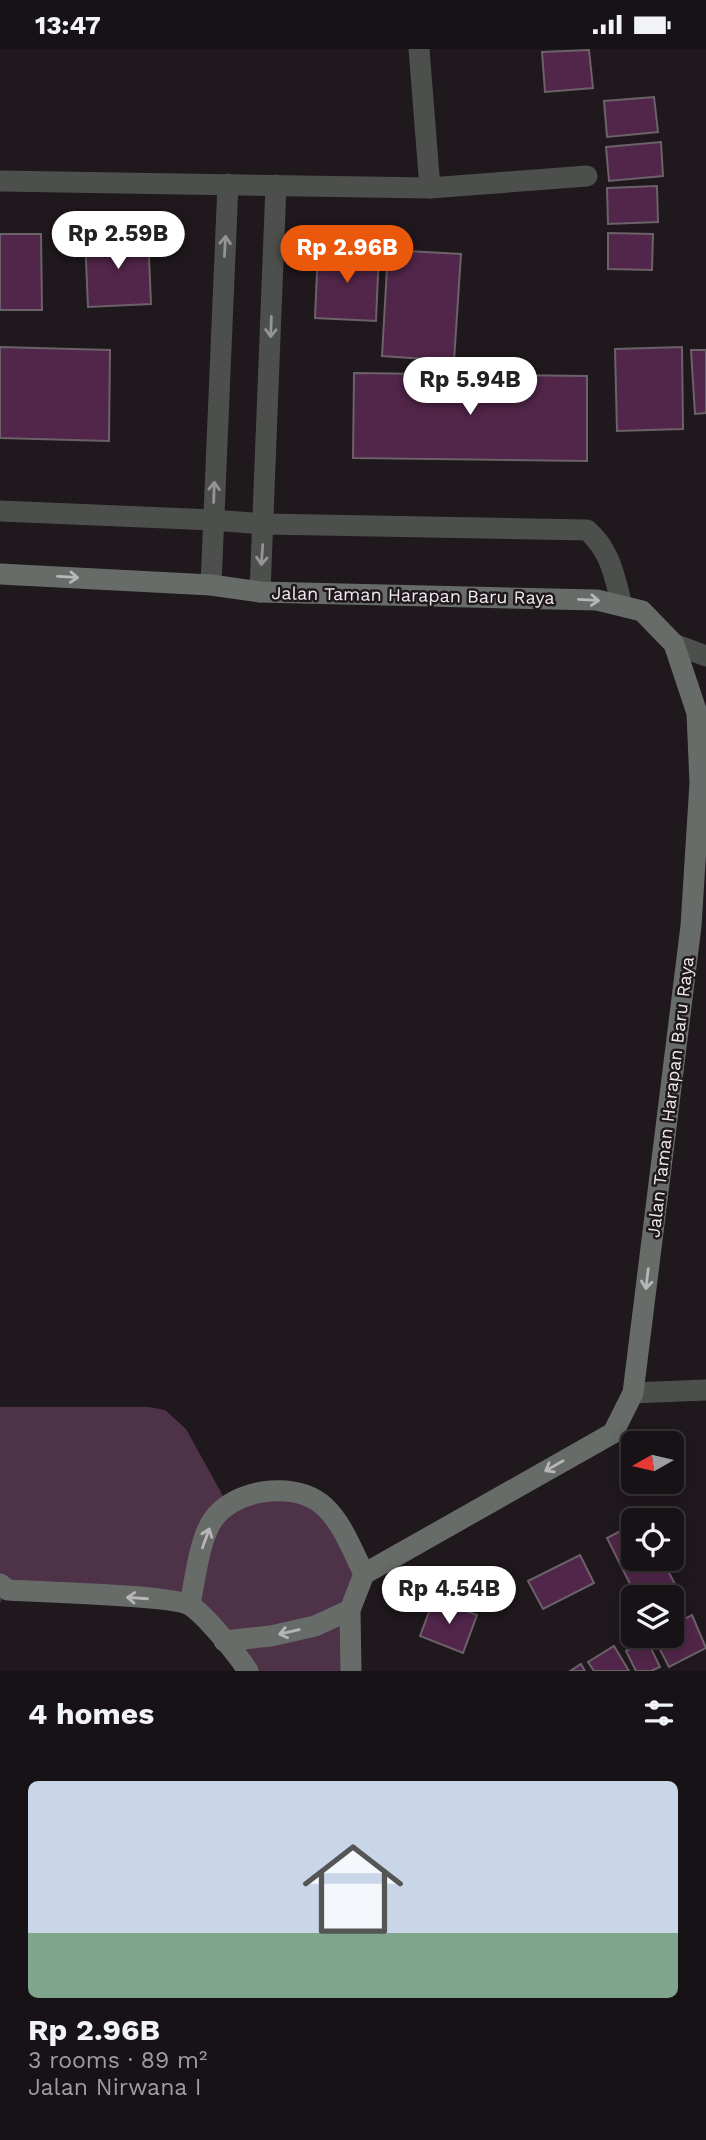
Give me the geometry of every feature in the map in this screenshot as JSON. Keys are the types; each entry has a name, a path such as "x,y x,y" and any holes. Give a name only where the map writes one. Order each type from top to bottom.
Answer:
{"street":[{"path":"419,49 430,188"},
{"path":"0,181 430,188 587,176"},
{"path":"211,585 228,184"},
{"path":"260,591 276,185"},
{"path":"0,511 264,524 587,530 601,542 610,562 622,605"},
{"name":"Jalan Taman Harapan Baru Raya","path":"0,574 211,585 260,591 597,600 642,611 674,643 697,713 700,783 699,921 633,1393 613,1433 364,1574"},
{"path":"674,643 706,656"},
{"path":"633,1393 706,1390"},
{"path":"190,1604 201,1551 212,1521 228,1506 246,1495 285,1491 301,1493 319,1500 340,1523 364,1574 350,1610 351,1671"},
{"path":"0,1584 8,1590 144,1598 190,1604 248,1671"},
{"path":"224,1641 271,1636 315,1626 350,1610"}],"shaded area":[{"path":"0,1407 149,1407 165,1410 186,1429 228,1505 246,1495 319,1500 364,1574 351,1671 248,1671 189,1604 8,1590 0,1603"}],"building":[{"path":"589,50 593,88 545,92 542,52"},
{"path":"654,97 658,132 607,137 604,101"},
{"path":"661,142 663,176 609,181 606,147"},
{"path":"657,186 658,222 608,224 607,188"},
{"path":"608,233 653,234 652,270 608,269"},
{"path":"0,234 41,234 42,310 0,310"},
{"path":"148,234 151,304 88,307 85,237"},
{"path":"318,248 379,251 376,321 315,318"},
{"path":"388,250 461,254 454,361 382,356"},
{"path":"0,347 110,350 109,441 0,438"},
{"path":"682,347 683,429 617,431 615,349"},
{"path":"691,350 706,350 706,413 695,414"},
{"path":"354,373 587,376 587,461 353,458"},
{"path":"621,1531 621,1566 607,1538"},
{"path":"580,1555 594,1583 543,1609 528,1581"},
{"path":"624,1571 668,1571 675,1585 630,1585"},
{"path":"434,1599 477,1615 463,1653 420,1636"},
{"path":"692,1615 706,1648 669,1667 659,1648 684,1648 684,1619"},
{"path":"614,1646 629,1671 594,1671 588,1662"},
{"path":"632,1648 651,1648 660,1667 651,1671 636,1671 626,1651"},
{"path":"581,1664 585,1671 570,1671"}]}
